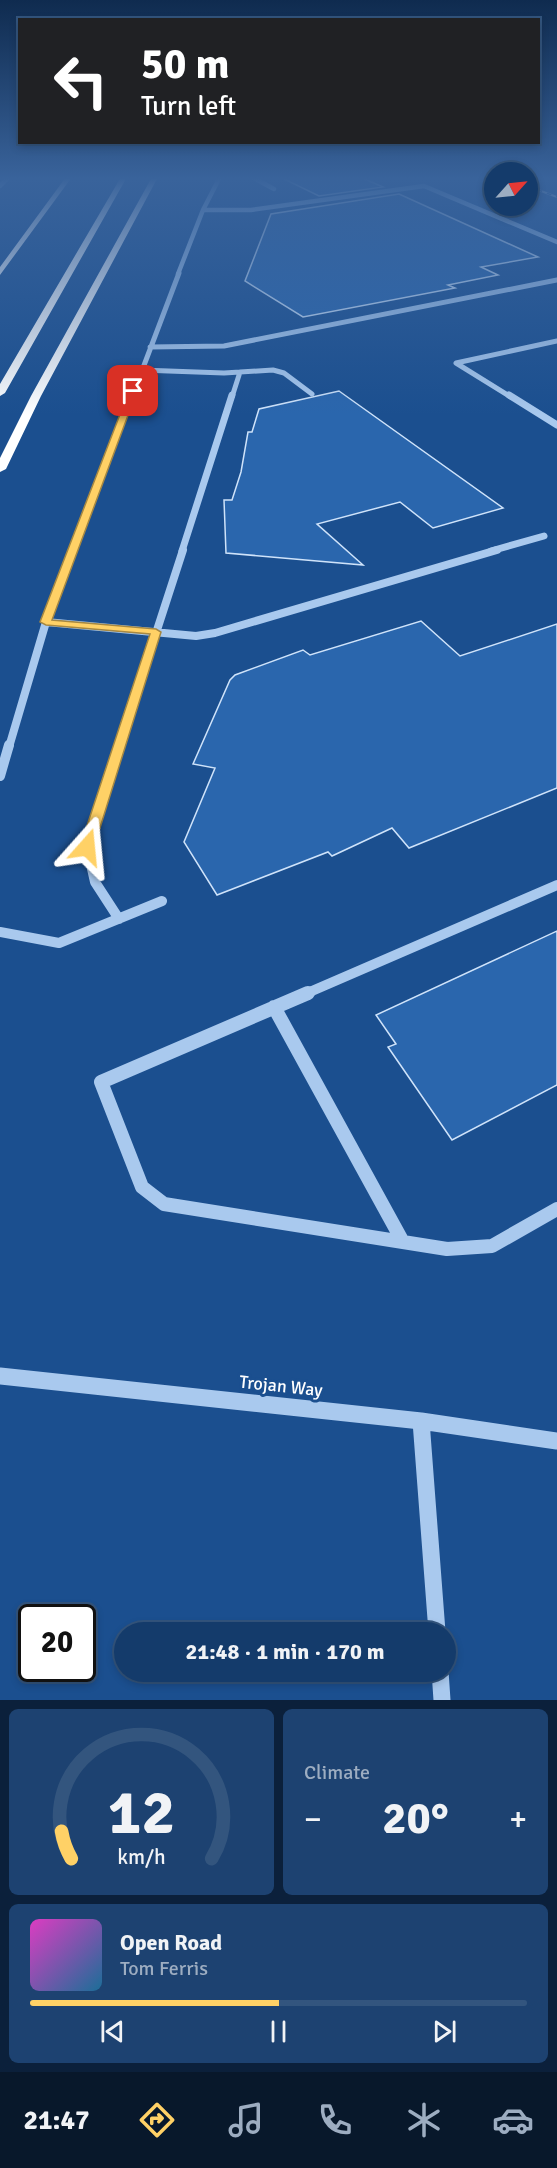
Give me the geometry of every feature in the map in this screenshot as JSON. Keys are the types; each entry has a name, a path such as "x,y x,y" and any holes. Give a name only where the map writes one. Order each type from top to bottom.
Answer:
{"highway":[{"path":"0,273 12,256"},
{"path":"0,393 78,256"},
{"path":"0,469 36,396 112,256"}],"street":[{"path":"0,776 46,622 185,256"},
{"path":"150,347 224,346 557,280"},
{"path":"557,340 456,363 557,425"},
{"path":"141,370 240,372 273,370 284,373 312,394"},
{"path":"119,919 95,882 87,847 240,372"},
{"path":"46,622 196,636 216,633 544,536"},
{"path":"557,885 101,1082 141,1187 164,1204 447,1249 492,1246 557,1209"},
{"path":"0,932 59,943 162,901"},
{"path":"274,1007 402,1242"},
{"name":"Trojan Way","path":"0,1376 421,1421 557,1442"},
{"path":"421,1421 436,1622"},
{"path":"441,1682 442,1700"}],"building":[{"path":"255,256 538,257 481,267 498,275 448,285 455,288 303,317 245,281"},
{"path":"339,391 503,508 433,528 400,502 317,524 363,565 226,553 224,500 232,500 241,472 248,432 252,432 259,409"},
{"path":"421,621 460,656 557,624 557,788 409,848 392,828 332,856 328,852 217,895 184,842 215,768 193,764 230,680 235,675 303,650 310,655"},
{"path":"557,931 557,1085 452,1140 388,1047 396,1044 376,1015"}],"route":[{"path":"87,847 156,632 46,622 133,391"}]}
